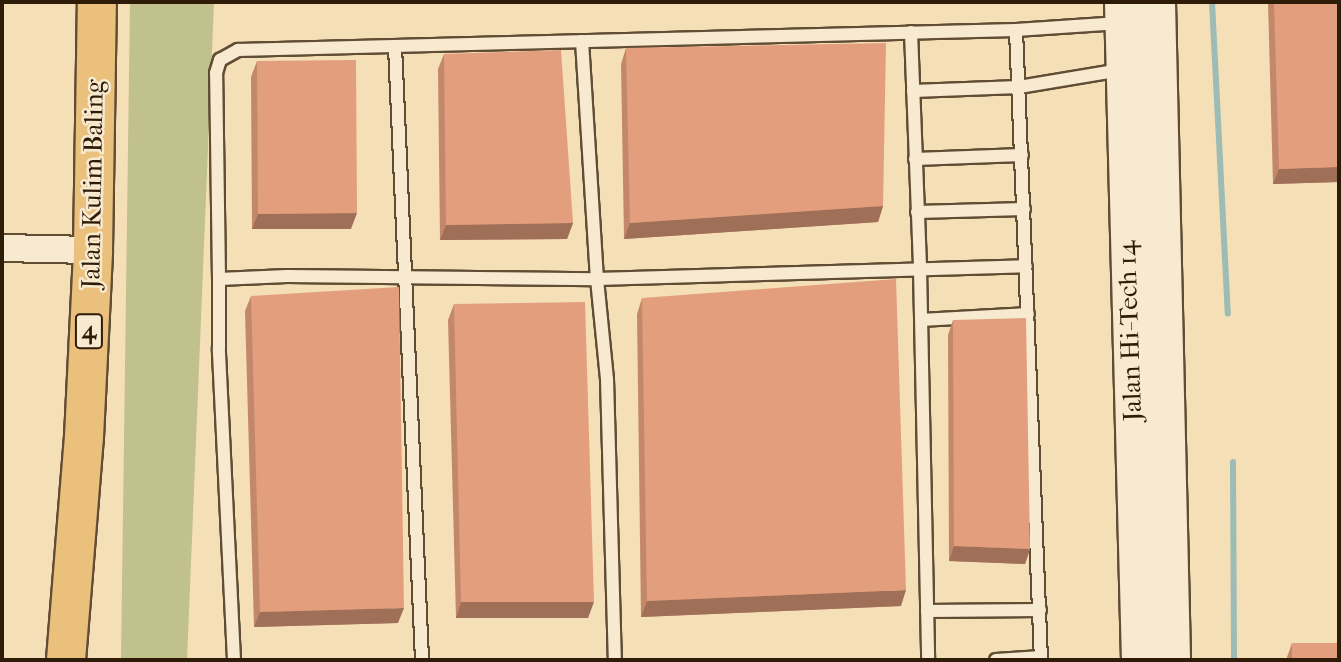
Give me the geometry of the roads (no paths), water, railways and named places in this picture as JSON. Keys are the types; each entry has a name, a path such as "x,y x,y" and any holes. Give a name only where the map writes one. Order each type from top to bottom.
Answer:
{"main road":[{"name":"Jalan Kulim Baling","path":"65,660 84,437 93,250 97,2"}],"street":[{"name":"Jalan Hi-Tech 14","path":"1156,2 1171,660"},
{"name":"Jalan Hi-Tech 14","path":"1123,12 1140,660"},
{"path":"2,248 93,250"}],"lane":[{"path":"234,660 219,348 216,73 220,60 238,50 1016,30 1123,12"},
{"path":"996,660 1041,659 1016,30"},
{"path":"911,32 922,320 928,660"},
{"path":"582,41 597,279 607,379 615,660"},
{"path":"395,46 422,660"},
{"path":"913,90 1019,87 1124,69"},
{"path":"915,159 1023,155"},
{"path":"917,212 1024,209"},
{"path":"219,279 597,279 1027,266"},
{"path":"922,320 1028,314"},
{"path":"927,611 1040,610"}],"waterway":[{"path":"1212,2 1228,314"},
{"path":"1233,462 1234,660"}]}
